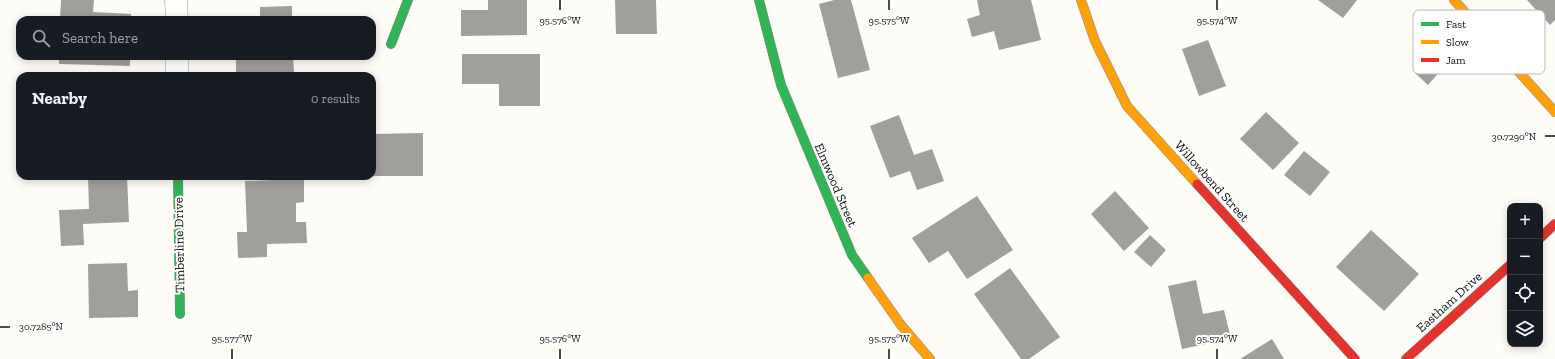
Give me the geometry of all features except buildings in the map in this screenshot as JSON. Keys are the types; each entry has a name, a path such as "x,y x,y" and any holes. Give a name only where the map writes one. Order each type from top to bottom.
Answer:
{"street":[{"path":"176,0 177,16"},
{"path":"391,44 408,0"},
{"name":"Elmwood Street","path":"759,0 764,26 781,85 852,256 901,326 930,359"},
{"name":"Willowbend Street","path":"1081,0 1095,41 1127,106 1355,359"},
{"path":"1454,0 1463,10"},
{"path":"177,60 177,72"},
{"path":"1521,74 1555,112"},
{"name":"Timberline Drive","path":"178,180 180,314"},
{"path":"1543,235 1555,224"},
{"name":"Eastham Drive","path":"1406,359 1507,268"}],"traffic: fast":[{"path":"391,44 408,0"},
{"path":"759,0 781,85 852,255 868,278"},
{"path":"178,180 180,314"}],"traffic: slow":[{"path":"1081,0 1095,41 1127,106 1197,184"},
{"path":"1454,0 1463,10"},
{"path":"1521,74 1555,112"},
{"path":"868,278 901,325 930,359"}],"traffic: jam":[{"path":"1197,184 1355,359"},
{"path":"1543,235 1555,224"},
{"path":"1406,359 1507,268"}]}
